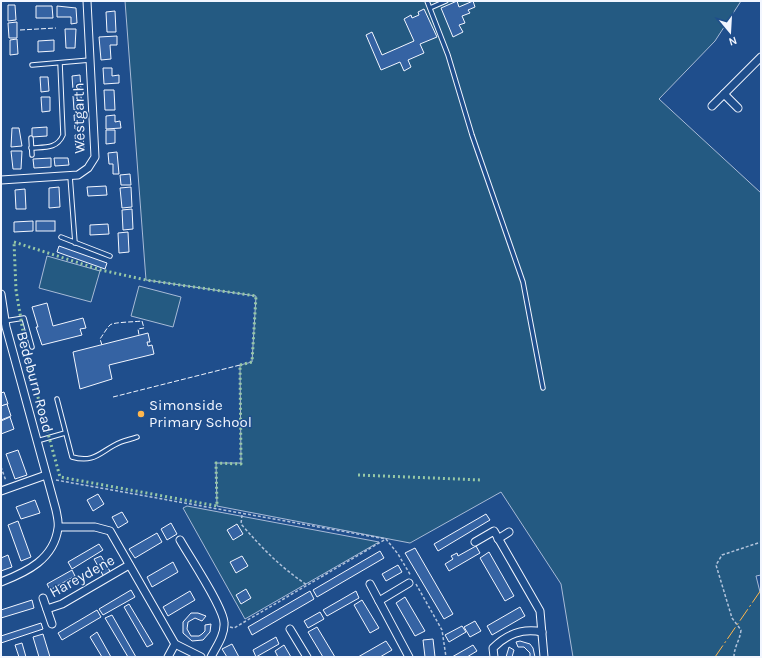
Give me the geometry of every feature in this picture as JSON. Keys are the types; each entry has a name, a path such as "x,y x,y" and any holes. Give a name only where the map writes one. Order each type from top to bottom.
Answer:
{"street":[{"name":"Westgarth","path":"1,180 78,175 88,168 95,157 88,1"},
{"path":"712,106 761,57"},
{"path":"724,94 738,108"},
{"name":"Bedeburn Road","path":"1,294 4,325 37,441 59,527"},
{"path":"5,490 46,475"},
{"path":"1,582 26,572 42,562 55,538 59,527"},
{"name":"Hareydene","path":"59,527 95,528 110,531 175,644"},
{"path":"475,542 494,531 540,611 544,657"},
{"path":"498,539 509,532"},
{"path":"180,540 221,610 224,627 210,657"},
{"name":"Hareydene","path":"47,609 62,604 129,565"},
{"path":"379,601 409,583"},
{"path":"370,584 409,657"},
{"name":"Hareydene","path":"43,598 52,624"},
{"path":"290,629 307,657"},
{"path":"494,657 493,648 515,634 524,630 542,632"},
{"path":"168,657 175,644 201,657"}],"lane":[{"path":"427,1 448,56 472,135 523,282 543,388"},
{"path":"430,8 446,1"},
{"path":"32,64 90,60"},
{"path":"31,148 54,146 60,142 63,135 60,63"},
{"path":"31,138 32,155"},
{"path":"70,175 75,242"},
{"path":"61,237 110,256"},
{"path":"4,325 24,318 32,347"},
{"path":"57,399 72,457 86,460 94,458 120,442 137,438"},
{"path":"37,441 66,433"}],"path":[{"path":"1,467 5,490"},
{"path":"48,483 56,480 386,539 398,554 442,630 446,657"},
{"path":"242,514 241,524 267,554 283,569 307,585"},
{"path":"224,627 234,628 386,539"},
{"path":"734,657 734,649 741,636 741,630 732,618 716,564 722,555 761,542"}],"shaded area":[{"path":"125,1 741,1 715,41 659,99 761,193 761,575 756,576 761,596 761,657 573,657 561,584 501,492 410,543 217,506 216,463 241,463 240,365 252,362 256,296 146,280"},
{"path":"47,256 100,271 91,302 39,288"},
{"path":"139,286 181,297 173,327 131,316"},
{"path":"187,506 379,542 245,619 183,508"}],"building":[{"path":"457,1 459,7 473,1 475,7 468,10 470,13 462,16 465,23 459,25 463,32 453,37 441,8"},
{"path":"8,5 15,5 16,20 8,21"},
{"path":"36,6 52,6 53,18 36,18"},
{"path":"57,6 76,8 77,23 71,24 71,17 57,17"},
{"path":"424,9 437,37 420,44 424,53 408,60 411,67 404,71 400,62 381,70 366,35 372,32 382,55 414,41 404,19 411,15 412,18 419,15 418,12"},
{"path":"115,11 116,32 107,32 106,12"},
{"path":"17,22 17,38 9,38 8,23"},
{"path":"65,29 76,29 75,48 66,48"},
{"path":"117,36 117,45 110,45 111,59 101,60 99,37"},
{"path":"17,39 18,54 10,55 10,40"},
{"path":"54,40 54,51 38,52 38,41"},
{"path":"103,68 112,68 112,76 119,75 119,83 104,84"},
{"path":"80,75 81,90 73,90 72,76"},
{"path":"40,77 48,77 49,91 41,92"},
{"path":"104,90 114,90 115,110 105,110"},
{"path":"73,96 81,96 82,110 74,110"},
{"path":"41,97 50,97 50,111 42,112"},
{"path":"74,115 82,115 83,129 75,129"},
{"path":"115,115 115,122 120,121 121,128 106,129 106,116"},
{"path":"47,127 47,136 32,137 32,128"},
{"path":"12,128 19,128 22,146 11,147"},
{"path":"106,130 115,130 115,143 106,144"},
{"path":"75,135 83,135 84,149 76,149"},
{"path":"11,151 22,151 21,169 13,169"},
{"path":"117,152 119,174 113,174 113,164 109,164 108,153"},
{"path":"51,158 51,167 34,168 33,159"},
{"path":"54,158 68,158 69,165 55,166"},
{"path":"130,174 131,185 121,185 120,175"},
{"path":"106,186 107,195 88,196 87,187"},
{"path":"59,187 60,207 49,208 49,188"},
{"path":"131,187 132,207 122,208 120,188"},
{"path":"25,189 26,209 16,209 15,190"},
{"path":"132,209 133,229 123,230 122,210"},
{"path":"33,221 33,231 14,232 14,222"},
{"path":"36,221 55,221 55,231 36,231"},
{"path":"108,224 109,234 90,235 90,225"},
{"path":"128,232 129,252 119,253 118,233"},
{"path":"59,246 107,263 105,269 57,252"},
{"path":"47,303 53,326 83,318 86,328 80,329 82,335 42,345 36,327 38,327 32,307"},
{"path":"148,333 150,342 147,342 148,346 152,345 154,354 109,365 112,379 80,389 73,352"},
{"path":"4,392 8,404 1,406 1,393"},
{"path":"7,404 11,416 1,420 1,406"},
{"path":"10,417 14,429 1,434 1,421"},
{"path":"18,450 27,475 15,479 6,454"},
{"path":"98,494 104,504 93,511 87,500"},
{"path":"35,500 40,513 21,519 16,507"},
{"path":"122,512 128,522 118,528 112,517"},
{"path":"486,514 490,520 438,551 434,544"},
{"path":"18,521 31,557 21,561 8,525"},
{"path":"171,523 177,534 167,540 161,529"},
{"path":"237,524 243,534 233,540 227,530"},
{"path":"157,533 162,542 135,558 129,549"},
{"path":"99,544 103,550 72,569 68,562"},
{"path":"476,546 480,553 449,571 445,564 453,559 451,556 457,553 458,556"},
{"path":"415,548 453,614 444,619 405,553"},
{"path":"380,551 384,558 317,597 313,590"},
{"path":"489,552 514,596 505,601 480,558"},
{"path":"8,555 12,567 1,571 1,558"},
{"path":"101,556 111,573 104,577 94,559"},
{"path":"242,556 248,566 236,573 230,562"},
{"path":"173,562 178,572 152,587 147,577"},
{"path":"398,565 402,572 386,581 382,574"},
{"path":"72,570 75,576 50,590 47,584"},
{"path":"246,589 251,598 241,604 236,595"},
{"path":"131,590 135,597 103,615 99,609"},
{"path":"190,591 195,600 168,616 163,607"},
{"path":"310,591 314,599 252,635 248,627"},
{"path":"356,591 359,598 327,616 323,610"},
{"path":"405,597 425,631 415,636 396,603"},
{"path":"32,600 34,608 1,618 1,610"},
{"path":"362,600 379,628 370,633 354,605"},
{"path":"129,604 153,644 147,647 124,607"},
{"path":"520,607 525,616 492,635 487,626"},
{"path":"97,610 101,617 62,640 58,633"},
{"path":"320,612 324,619 308,628 304,621"},
{"path":"191,613 198,613 206,616 202,621 195,618 188,622 187,629 191,636 199,636 205,631 205,625 211,624 210,632 203,640 192,641 183,633 183,622"},
{"path":"112,615 136,657 128,657 105,618"},
{"path":"475,621 481,631 470,637 464,627"},
{"path":"41,623 43,629 1,643 1,636"},
{"path":"462,626 466,632 449,642 445,635"},
{"path":"317,627 335,657 323,657 308,632"},
{"path":"97,632 111,657 102,657 90,637"},
{"path":"43,634 50,657 39,657 33,637"},
{"path":"276,637 279,644 256,657 253,650"},
{"path":"433,639 435,657 425,657 423,640"},
{"path":"386,641 392,650 380,657 358,657"},
{"path":"520,641 530,644 533,648 535,657 530,657 530,653 524,647 518,647 516,642"},
{"path":"22,643 26,657 19,657 15,645"},
{"path":"232,644 239,657 227,657 222,649"},
{"path":"284,645 291,657 278,657 275,651"},
{"path":"473,645 477,651 467,657 452,657"},
{"path":"509,647 514,650 512,657 506,657"}],"hedge":[{"path":"14,242 101,270 146,280 256,296 252,362 240,365 241,464 216,463 217,506 60,477 28,361 16,290 14,242"},
{"path":"358,475 482,480"}],"fence":[{"path":"20,30 56,28"},
{"path":"102,345 100,339 112,324 142,321 144,328 138,329 139,335"},
{"path":"113,397 240,365"}],"power":[{"path":"715,657 761,590"}],"place":[{"name":"Simonside Primary School","path":"141,414"}]}
